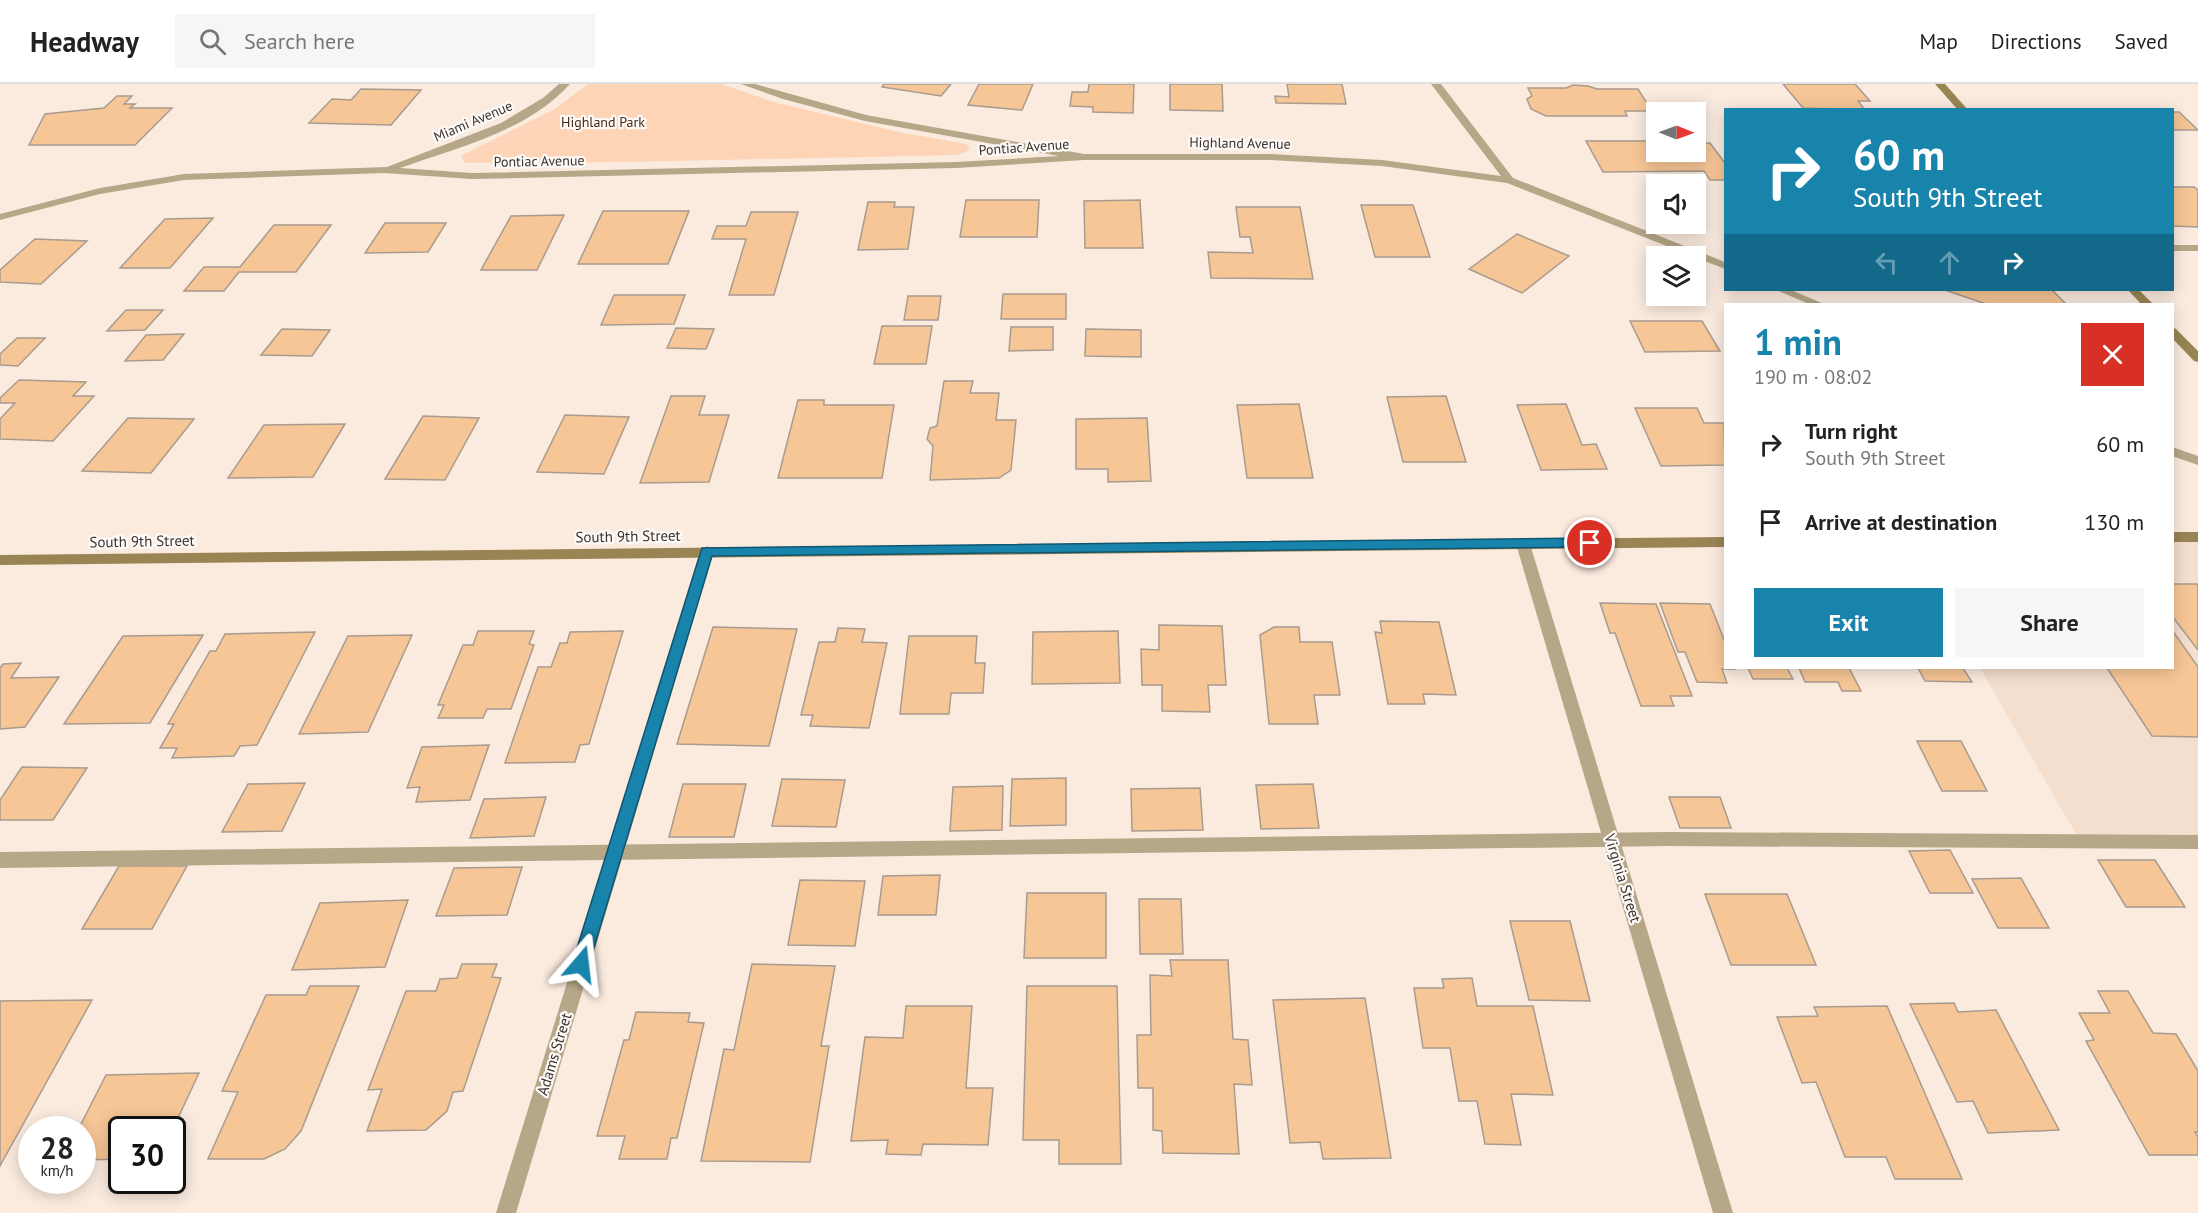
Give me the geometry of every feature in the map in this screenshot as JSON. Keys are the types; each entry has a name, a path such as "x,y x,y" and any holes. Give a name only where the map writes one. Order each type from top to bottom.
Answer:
{"street":[{"name":"Miami Avenue","path":"384,170 476,137 519,117 552,97 565,84"},
{"name":"Highland Avenue","path":"746,84 786,98 865,117 1084,157 1280,158 1382,163 1509,180 1724,266"},
{"path":"1436,84 1509,180"},
{"path":"1940,84 1962,108"},
{"name":"Pontiac Avenue","path":"0,217 100,191 184,177 384,170 496,175 967,165 1084,157"},
{"path":"2174,249 2198,248"},
{"path":"1785,291 1815,303"},
{"path":"2134,291 2146,303"},
{"path":"2174,333 2198,358"},
{"path":"2174,452 2198,461"},
{"path":"2174,537 2198,537"},
{"name":"South 9th Street","path":"0,560 1724,542"},
{"name":"Virginia Street","path":"1523,544 1723,1213"},
{"name":"Adams Street","path":"506,1213 707,551"},
{"path":"0,860 1611,840 2198,842"}],"shaded area":[{"path":"2174,538 2198,538 2198,842 2080,841 1981,669 2174,669"}],"green space":[{"name":"Highland Park","path":"588,84 721,84 774,102 898,132 967,144 970,150 958,155 465,163 461,156 553,110"}],"building":[{"path":"884,84 951,84 941,96 882,87"},
{"path":"979,84 1033,84 1022,110 968,105"},
{"path":"1089,84 1134,84 1133,113 1093,112 1093,107 1070,106 1072,92 1088,92"},
{"path":"1170,84 1222,84 1223,111 1170,110"},
{"path":"1287,84 1342,84 1346,104 1276,103 1275,96 1289,97"},
{"path":"1783,84 1855,84 1870,101 1858,101 1863,108 1803,108"},
{"path":"1573,85 1597,89 1638,89 1646,102 1646,111 1625,111 1627,116 1546,116 1531,109 1527,99 1532,96 1528,88 1566,88"},
{"path":"361,89 421,90 391,125 309,123 332,99 351,100"},
{"path":"117,96 132,96 124,104 135,104 130,108 172,108 135,145 29,145 45,114 104,108"},
{"path":"2174,112 2179,112 2198,130 2174,130"},
{"path":"1586,141 1646,141 1646,162 1706,162 1706,143 1710,143 1724,162 1724,180 1710,180 1704,171 1603,172"},
{"path":"2174,187 2194,187 2198,190 2198,227 2174,226"},
{"path":"966,200 1039,200 1037,237 960,237"},
{"path":"1140,200 1143,248 1085,248 1084,201"},
{"path":"868,202 895,202 894,207 914,207 908,249 858,250"},
{"path":"1361,205 1413,205 1430,257 1375,257"},
{"path":"1236,207 1300,207 1313,279 1211,278 1208,252 1253,253 1250,237 1240,237"},
{"path":"603,211 689,211 668,264 578,264"},
{"path":"751,212 798,212 774,295 729,295 746,239 712,239 717,226 746,226"},
{"path":"564,215 537,270 481,270 511,216"},
{"path":"213,218 170,268 120,268 165,219"},
{"path":"385,223 446,223 428,252 365,253"},
{"path":"274,225 331,225 296,272 239,272 224,291 184,291 204,267 240,267"},
{"path":"1517,234 1569,256 1522,293 1469,269"},
{"path":"35,239 87,241 41,284 0,282 0,270"},
{"path":"1948,291 2053,291 2065,303 1983,303"},
{"path":"1003,294 1066,294 1066,319 1001,319"},
{"path":"614,295 685,295 674,324 601,325"},
{"path":"908,296 941,296 938,320 904,320"},
{"path":"126,310 163,310 145,330 107,331"},
{"path":"1630,321 1702,321 1720,351 1645,352"},
{"path":"882,326 932,326 926,364 874,364"},
{"path":"1011,327 1053,327 1053,350 1009,351"},
{"path":"676,328 714,329 706,349 667,348"},
{"path":"282,329 330,330 312,356 261,355"},
{"path":"1086,329 1141,330 1141,357 1085,356"},
{"path":"184,334 163,360 125,361 146,335"},
{"path":"17,338 45,338 18,366 0,365 0,354"},
{"path":"19,380 86,382 73,396 94,396 53,441 0,439 0,419 15,403 0,403 0,398"},
{"path":"944,381 973,381 970,393 999,393 996,420 1016,420 1011,470 999,478 930,480 933,446 927,439 930,428 937,426"},
{"path":"671,396 705,396 699,415 729,415 709,482 640,483"},
{"path":"1446,396 1466,462 1403,462 1387,397"},
{"path":"798,400 824,400 824,405 894,405 882,478 778,478"},
{"path":"1299,404 1313,478 1247,478 1237,405"},
{"path":"1566,404 1582,445 1596,444 1607,469 1541,470 1517,405"},
{"path":"1635,408 1697,408 1704,423 1724,423 1724,465 1661,466"},
{"path":"565,415 629,417 604,474 537,472"},
{"path":"423,416 479,418 445,480 385,479"},
{"path":"128,418 194,419 151,473 82,471"},
{"path":"1147,418 1151,481 1108,482 1108,469 1076,469 1076,419"},
{"path":"345,424 313,477 228,478 264,425"},
{"path":"2174,584 2198,584 2198,650 2174,619"},
{"path":"1600,603 1656,604 1692,696 1670,696 1674,706 1641,706 1615,633 1610,633"},
{"path":"1660,603 1710,604 1724,639 1724,669 1722,669 1727,683 1697,682 1685,652 1678,652"},
{"path":"1380,621 1439,622 1456,695 1423,694 1425,704 1388,704 1375,632 1382,633"},
{"path":"1159,625 1222,626 1226,685 1208,685 1210,712 1162,711 1162,685 1142,685 1141,649 1159,650"},
{"path":"713,627 797,629 769,746 677,744"},
{"path":"1274,627 1299,627 1300,642 1332,642 1340,695 1314,695 1318,724 1269,724 1260,635"},
{"path":"838,628 865,629 862,642 887,643 869,728 810,726 813,715 801,715 819,642 835,642"},
{"path":"478,631 534,631 529,644 534,645 511,709 487,709 483,718 438,718 444,705 438,705 463,645 473,645"},
{"path":"623,631 589,744 580,745 575,762 505,763 538,667 551,667 560,643 567,643 570,632"},
{"path":"1118,631 1120,683 1032,684 1033,632"},
{"path":"315,632 257,745 240,746 234,756 172,758 177,748 160,748 174,724 168,724 210,651 216,651 225,634"},
{"path":"2174,633 2198,667 2198,737 2152,736 2108,669 2174,669"},
{"path":"203,635 150,723 64,724 123,636"},
{"path":"412,635 368,732 299,734 348,636"},
{"path":"909,636 977,636 975,663 985,663 983,693 951,693 949,714 900,714"},
{"path":"21,663 11,678 59,677 25,727 0,729 0,668 3,664"},
{"path":"1748,669 1788,669 1793,679 1753,679"},
{"path":"1799,669 1850,669 1861,691 1842,691 1838,682 1805,682"},
{"path":"1919,669 1964,669 1972,682 1925,681"},
{"path":"1917,741 1961,741 1987,791 1942,791"},
{"path":"489,745 470,800 416,802 420,787 407,788 422,747"},
{"path":"22,767 87,768 53,820 0,820 0,800"},
{"path":"1066,778 1066,825 1010,826 1012,779"},
{"path":"782,779 845,780 836,827 772,826"},
{"path":"305,783 282,831 222,832 248,784"},
{"path":"683,784 746,784 734,837 669,837"},
{"path":"1313,784 1319,828 1261,829 1256,785"},
{"path":"1003,786 1002,830 950,831 953,787"},
{"path":"1200,788 1203,830 1132,831 1131,789"},
{"path":"546,797 534,836 470,838 484,799"},
{"path":"1669,797 1720,797 1731,828 1680,828"},
{"path":"1950,850 1973,893 1930,893 1909,851"},
{"path":"2098,860 2155,860 2185,907 2126,907"},
{"path":"119,866 187,866 152,929 82,929"},
{"path":"522,867 507,915 436,916 454,868"},
{"path":"940,875 936,915 878,915 883,876"},
{"path":"2021,878 2049,928 1998,928 1972,879"},
{"path":"800,880 865,881 855,946 788,945"},
{"path":"1027,893 1106,893 1106,958 1024,958"},
{"path":"1705,894 1787,894 1816,965 1731,965"},
{"path":"1139,899 1181,899 1183,954 1140,954"},
{"path":"408,900 385,967 292,970 320,903"},
{"path":"1510,921 1570,921 1590,1001 1529,1000"},
{"path":"1170,960 1228,960 1233,1039 1248,1040 1252,1085 1234,1084 1239,1154 1163,1153 1162,1131 1153,1130 1153,1088 1138,1088 1137,1035 1151,1035 1150,975 1172,976"},
{"path":"462,964 497,964 492,977 501,978 463,1091 453,1092 447,1111 426,1130 367,1131 382,1089 368,1090 406,991 436,991 440,979 457,978"},
{"path":"752,964 835,966 821,1046 829,1046 810,1162 701,1161 724,1049 734,1050"},
{"path":"1472,978 1477,1006 1533,1006 1553,1095 1511,1094 1521,1145 1485,1144 1477,1101 1459,1101 1450,1048 1423,1048 1414,988 1444,988 1442,979"},
{"path":"310,986 359,986 301,1131 285,1149 264,1159 208,1159 238,1092 222,1091 266,995 306,995"},
{"path":"1027,986 1117,986 1121,1164 1059,1164 1059,1140 1023,1140"},
{"path":"2098,991 2128,991 2153,1033 2176,1034 2198,1071 2198,1132 2195,1132 2198,1137 2198,1155 2149,1155 2086,1041 2094,1040 2079,1013 2110,1013"},
{"path":"1365,998 1391,1158 1323,1159 1320,1142 1290,1143 1273,1000"},
{"path":"92,1000 28,1116 18,1116 18,1134 0,1166 0,1001"},
{"path":"1954,1003 1958,1012 1996,1010 2059,1130 1988,1133 1973,1101 1957,1102 1910,1004"},
{"path":"906,1006 972,1006 966,1088 993,1088 988,1145 923,1144 921,1155 886,1154 888,1140 851,1141 865,1037 903,1038"},
{"path":"1887,1006 1962,1179 1895,1179 1886,1157 1845,1157 1816,1082 1802,1083 1777,1017 1818,1016 1814,1007"},
{"path":"636,1012 690,1013 688,1022 704,1023 677,1138 671,1138 667,1159 619,1159 625,1136 597,1136 624,1040 629,1040"},
{"path":"199,1073 179,1116 108,1116 108,1159 96,1160 96,1116 85,1116 106,1075"}],"route":[{"path":"581,964 707,551 1590,543"}]}
